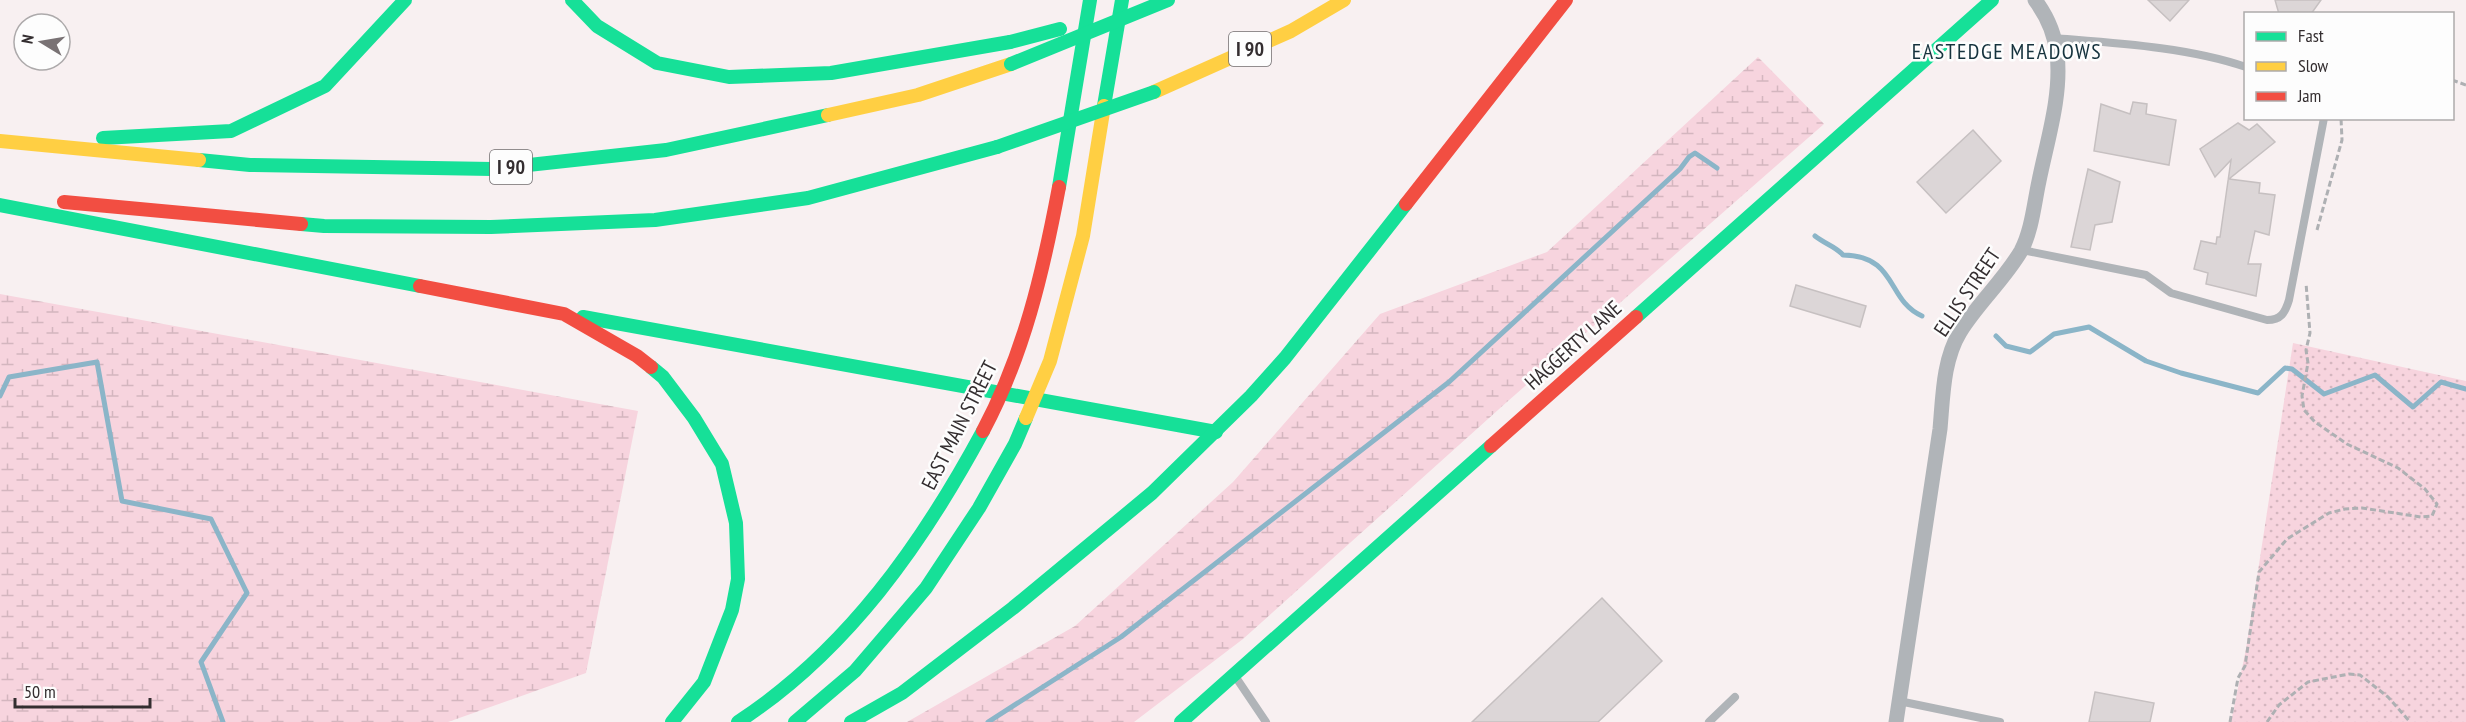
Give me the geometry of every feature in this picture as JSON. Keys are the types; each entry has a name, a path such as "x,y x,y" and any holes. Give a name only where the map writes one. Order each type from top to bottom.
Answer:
{"main road":[{"path":"5,142 231,131 325,86 405,0"},
{"path":"572,0 597,26 657,63 729,77 831,73 1010,42 1169,0"},
{"path":"1077,79 1081,0"},
{"name":"EAST MAIN STREET","path":"738,722 766,705 832,648 900,568 952,490 1004,393 1019,351 1052,229 1090,0"},
{"path":"795,722 855,671 926,588 979,508 1016,444 1050,361 1083,236 1122,0"},
{"name":"I 90","path":"5,142 250,165 492,169 666,150 918,95 1011,64 1169,0"},
{"name":"I 90","path":"0,196 324,226 492,227 655,220 808,198 997,147 1154,92 1291,31 1344,0"},
{"path":"851,722 902,693 1013,608 1152,493 1216,432 1285,358 1566,0"},
{"name":"HAGGERTY LANE","path":"1181,722 1992,0"},
{"path":"0,205 564,314 632,324 1216,432"},
{"path":"564,314 638,356 663,377 694,418 722,464 736,523 738,579 732,610 704,682 672,722"}],"street":[{"name":"ELLIS STREET","path":"1896,722 1940,429 1944,382 1950,356 1960,332 2022,250 2030,228 2058,74 2054,38 2042,9 2035,0"}],"lane":[{"path":"2054,38 2169,50 2244,67"},
{"path":"2022,250 2146,275 2171,293 2266,320 2281,317 2289,300 2324,120"},
{"path":"1235,676 1266,722"},
{"path":"1709,722 1735,697"},
{"path":"1899,701 2000,722"}],"path":[{"path":"2317,230 2342,140 2341,120"},
{"path":"2230,722 2238,678 2245,666 2259,572 2287,539 2329,513 2362,508 2421,517 2432,516 2437,504 2425,489 2398,468 2347,444 2315,422 2304,410 2302,396 2308,363 2306,350 2310,333 2306,274"},
{"path":"2267,722 2278,705 2308,682 2349,674 2360,675 2388,697 2410,722"}],"green space":[{"path":"1758,57 1824,124 1508,401 1243,639 1134,722 907,722 1075,626 1233,482 1380,314 1547,252"},
{"path":"0,294 638,411 586,673 448,722 0,722"},
{"path":"2293,343 2466,381 2466,722 2231,722 2246,649"}],"building":[{"path":"2148,0 2189,0 2170,21"},
{"path":"2275,0 2321,0 2312,12 2278,12"},
{"path":"2133,102 2147,104 2146,114 2176,120 2169,165 2094,151 2101,104 2130,114"},
{"path":"2238,123 2249,130 2257,124 2275,142 2229,179 2260,183 2259,193 2275,195 2269,235 2255,231 2248,264 2261,264 2256,296 2206,284 2208,273 2194,269 2201,241 2216,244 2217,237 2220,237 2231,160 2215,177 2200,149"},
{"path":"1973,130 2001,161 1946,213 1917,182"},
{"path":"2088,169 2120,182 2112,222 2095,225 2090,250 2071,247"},
{"path":"1796,285 1866,306 1860,327 1790,306"},
{"path":"1602,598 1662,661 1598,722 1472,722"},
{"path":"2095,692 2154,703 2150,722 2089,722"}],"waterway":[{"path":"988,722 1121,637 1449,382 1680,169 1689,157 1695,153 1717,168"},
{"path":"1815,236 1843,255 1861,257 1873,263 1883,271 1902,300 1922,316"},
{"path":"1996,336 2006,346 2030,352 2054,334 2089,327 2146,361 2181,373 2258,393 2285,368 2292,369 2324,394 2375,375 2413,407 2441,382 2466,389"},
{"path":"0,396 9,377 97,362 122,501 211,519 247,593 201,662 223,722"}],"traffic: fast":[{"path":"103,138 231,131 325,86 405,0"},
{"path":"572,0 597,26 657,63 729,77 831,73 1010,42"},
{"path":"1059,187 1090,0"},
{"path":"1104,106 1122,0"},
{"path":"1011,64 1168,0"},
{"path":"1636,317 1992,0"},
{"path":"1010,42 1060,29"},
{"path":"997,147 1154,92"},
{"path":"199,160 250,165 492,169 666,150 828,115"},
{"path":"301,224 491,227 655,220 808,198 997,147"},
{"path":"851,722 902,693 1013,608 1152,493 1251,396 1285,358 1406,204"},
{"path":"0,205 420,286"},
{"path":"583,317 1216,432"},
{"path":"651,367 663,377 694,418 722,464 736,523 738,579 732,610 704,682 672,722"},
{"path":"795,722 855,671 926,588 979,508 1015,444 1026,418"},
{"path":"738,722 777,694 847,629 907,554 934,514 983,431"},
{"path":"1181,722 1491,446"}],"traffic: slow":[{"path":"1154,92 1291,31 1344,0"},
{"path":"828,115 918,95 1011,64"},
{"path":"1026,418 1050,361 1083,236 1104,106"},
{"path":"0,141 199,160"}],"traffic: jam":[{"path":"1406,204 1566,0"},
{"path":"983,431 1021,342 1039,281 1059,187"},
{"path":"64,202 301,224"},
{"path":"420,286 564,314 637,356 651,367"},
{"path":"1491,446 1636,317"}],"district":[{"name":"EASTEDGE MEADOWS","path":"2007,51"}]}
